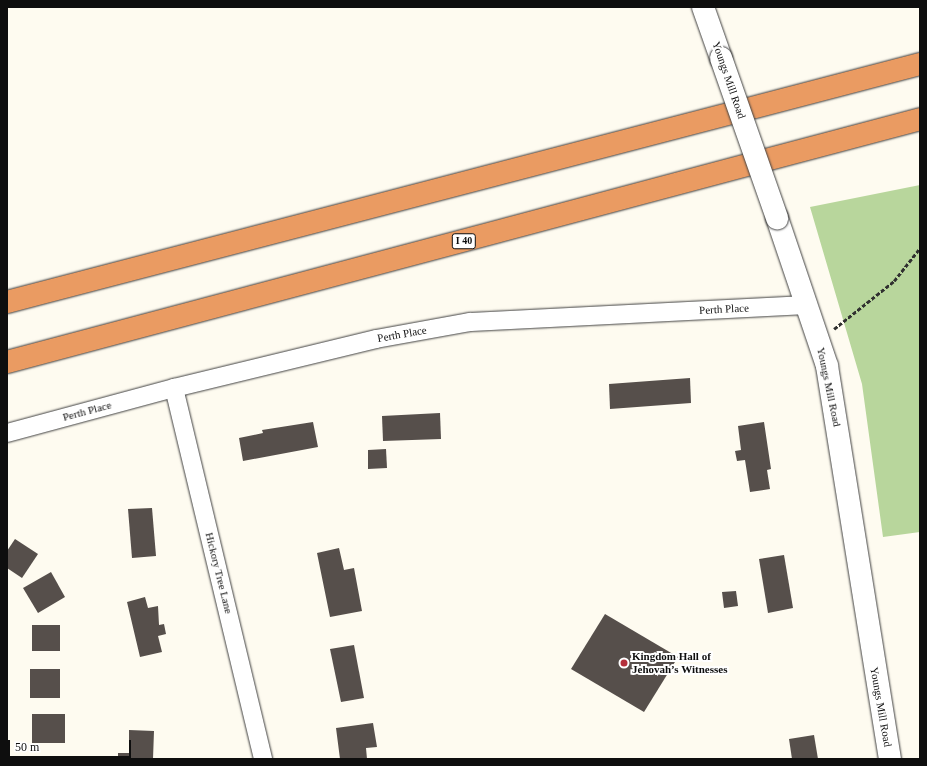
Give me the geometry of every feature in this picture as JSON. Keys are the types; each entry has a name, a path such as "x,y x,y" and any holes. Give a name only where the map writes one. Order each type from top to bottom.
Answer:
{"highway":[{"path":"7,302 920,64"},
{"name":"I 40","path":"7,362 920,119"}],"street":[{"name":"Youngs Mill Road","path":"703,7 808,306 827,366 838,422 866,620 890,759"},
{"name":"Perth Place","path":"7,433 174,388 376,339 470,322 808,306"},
{"name":"Hickory Tree Lane","path":"174,388 263,759"}],"path":[{"path":"819,341 894,281 920,248"}],"green space":[{"path":"920,185 920,532 883,537 862,384 810,207"}],"building":[{"path":"690,378 691,403 610,409 609,384"},
{"path":"440,413 441,439 383,441 382,416"},
{"path":"313,422 318,447 243,461 239,438 263,433 262,430"},
{"path":"764,422 771,469 767,470 770,489 750,492 745,460 737,461 735,451 741,450 738,426"},
{"path":"386,449 387,468 368,469 368,450"},
{"path":"152,508 156,556 132,558 128,509"},
{"path":"15,539 38,554 22,578 7,568 7,551"},
{"path":"339,548 344,570 354,568 362,611 330,617 317,553"},
{"path":"784,555 793,608 768,613 759,559"},
{"path":"51,572 65,597 38,613 23,588"},
{"path":"736,591 738,606 724,608 722,592"},
{"path":"145,597 148,608 158,606 159,625 164,624 166,634 158,636 162,652 140,657 127,602"},
{"name":"Kingdom Hall of Jehovah’s Witnesses","path":"605,614 678,657 644,712 571,669"},
{"path":"32,625 60,625 60,651 32,651"},
{"path":"354,645 364,698 341,702 330,649"},
{"path":"30,669 60,669 60,698 30,698"},
{"path":"32,714 65,714 65,743 32,743"},
{"path":"373,723 377,747 366,748 367,759 340,759 336,728"},
{"path":"129,730 154,731 153,759 118,759 118,753 129,753"},
{"path":"814,735 818,759 792,759 789,739"}],"place":[{"name":"Kingdom Hall of Jehovah’s Witnesses","path":"624,663"}]}
